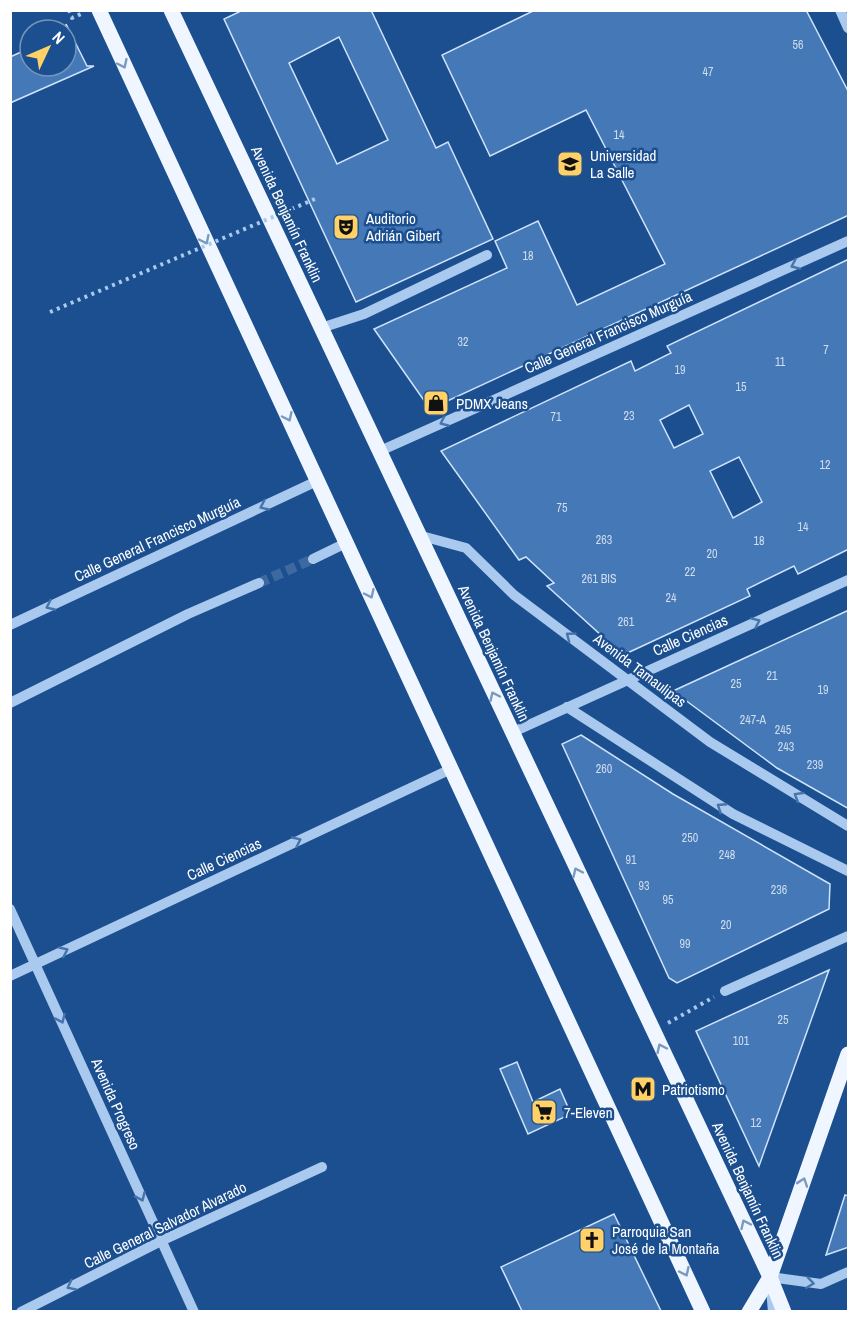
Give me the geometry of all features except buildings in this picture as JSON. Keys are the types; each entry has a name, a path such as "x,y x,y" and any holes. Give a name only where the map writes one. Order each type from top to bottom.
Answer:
{"main road":[{"path":"99,10 703,1311"},
{"name":"Avenida Benjamín Franklin","path":"171,10 770,1277 784,1311"},
{"path":"749,1311 770,1277 849,1054"}],"street":[{"path":"840,10 849,28"},
{"name":"Calle General Francisco Murguía","path":"380,451 849,241"},
{"path":"321,328 364,314 488,255"},
{"name":"Calle General Francisco Murguía","path":"10,625 317,481"},
{"name":"Avenida Tamaulipas","path":"418,535 466,548 514,595 710,742 849,826"},
{"path":"313,559 346,543"},
{"name":"Calle Ciencias","path":"511,733 849,580"},
{"path":"10,703 188,614 260,583"},
{"path":"567,707 733,814 849,871"},
{"name":"Calle Ciencias","path":"10,976 451,769"},
{"name":"Avenida Progreso","path":"10,909 194,1311"},
{"path":"725,991 849,936"},
{"name":"Calle General Salvador Alvarado","path":"21,1311 161,1241 322,1167"},
{"path":"773,1311 770,1277 820,1284 849,1272"}],"path":[{"path":"69,10 72,18"},
{"path":"50,312 315,200"},
{"path":"653,1031 714,998"}],"tunnel":[{"path":"259,583 313,559"}],"place":[{"name":"Universidad La Salle","path":"570,164"},
{"name":"Auditorio Adrián Gibert","path":"346,227"},
{"name":"PDMX Jeans","path":"436,403"},
{"name":"Patriotismo","path":"643,1089"},
{"name":"7-Eleven","path":"544,1112"},
{"name":"Parroquia San José de la Montaña","path":"592,1240"}]}
